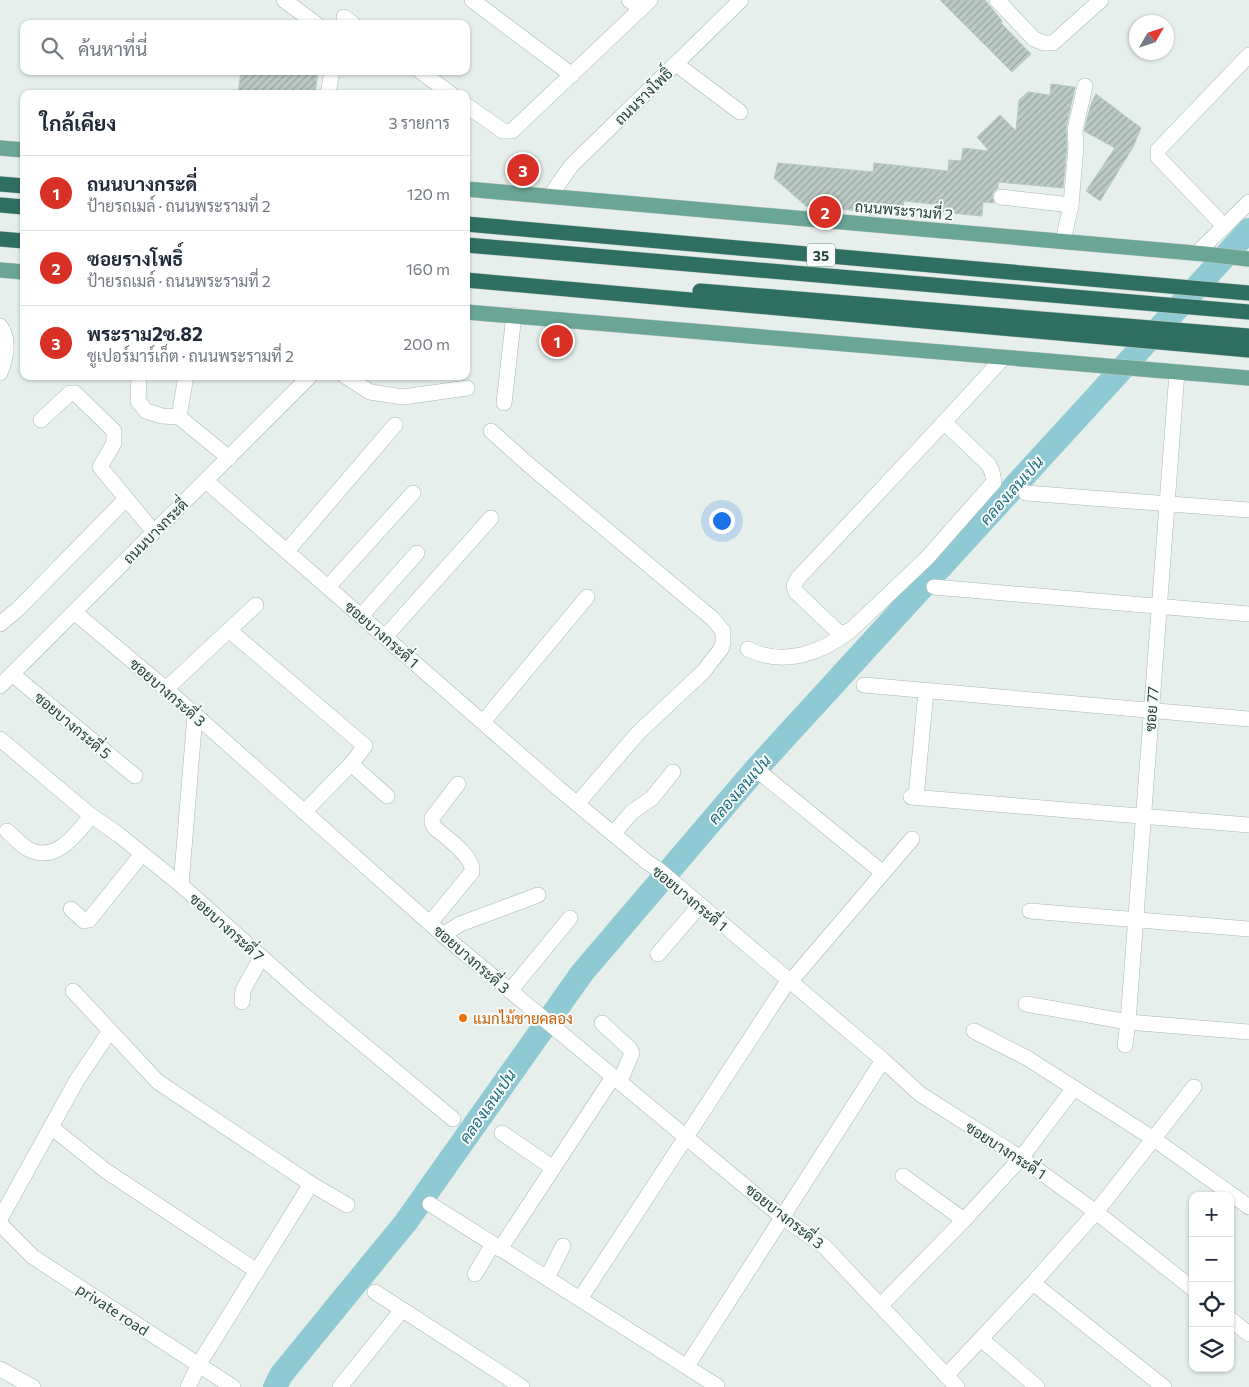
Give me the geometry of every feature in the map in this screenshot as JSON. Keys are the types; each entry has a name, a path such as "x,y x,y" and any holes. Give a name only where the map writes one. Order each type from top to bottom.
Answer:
{"highway":[{"path":"0,184 20,186"},
{"path":"0,205 20,208"},
{"name":"35","path":"470,224 1249,293"},
{"path":"0,233 20,235"},
{"path":"0,239 20,241"},
{"path":"470,245 1249,312"},
{"path":"470,272 1249,336"},
{"path":"470,280 1165,344 1249,350"}],"main road":[{"path":"0,148 20,150"},
{"name":"ถนนพระรามที่ 2","path":"470,189 1201,253 1243,259"},
{"path":"0,270 20,272"},
{"path":"470,312 1249,378"}],"street":[{"path":"284,0 311,20"},
{"path":"472,0 572,75"},
{"name":"ถนนรางโพธิ์","path":"550,196 571,166 741,0"},
{"path":"997,0 1034,39 1044,43 1053,43 1102,0"},
{"path":"470,108 503,131 512,131 572,75 640,3"},
{"path":"1224,226 1158,158 1158,150 1249,55"},
{"path":"676,64 740,112"},
{"path":"329,90 331,75"},
{"path":"425,75 446,90"},
{"path":"1063,241 1071,205 1076,146 1075,130 1085,86"},
{"path":"1001,197 1071,205"},
{"path":"1201,253 1224,226 1249,202"},
{"path":"504,403 514,315"},
{"path":"0,326 5,332 6,346 0,373"},
{"path":"851,630 843,633 837,630 796,592 794,586 798,578 1003,358"},
{"name":"ซอย 77","path":"1125,1045 1177,372"},
{"path":"139,380 138,401 146,411 162,416 179,417 229,458"},
{"path":"179,417 185,380"},
{"name":"ถนนบางกระดี่","path":"0,686 306,380"},
{"path":"351,380 370,392 403,397 467,388"},
{"path":"41,420 70,393 75,393 79,396 114,431 114,443 100,467 154,532"},
{"path":"748,649 768,657 791,657 829,646 851,630 927,558 994,482 989,465 944,423"},
{"path":"287,551 395,425"},
{"path":"491,431 713,619 723,631 724,643 709,664 638,733 577,804"},
{"name":"ซอยบางกระดี่ 1","path":"206,481 577,804 666,876 883,1060 920,1094 1021,1158 1096,1212 1189,1286"},
{"path":"328,587 413,493"},
{"path":"1026,493 1249,510"},
{"path":"0,624 18,609 126,500"},
{"path":"385,637 491,518"},
{"path":"361,616 416,553"},
{"path":"934,587 1249,614"},
{"path":"483,722 587,597"},
{"path":"166,689 256,605"},
{"name":"ซอยบางกระดี่ 3","path":"74,612 166,689 443,935 534,1012 782,1217 825,1247 952,1382"},
{"path":"229,630 376,756"},
{"name":"ซอยบางกระดี่ 5","path":"12,674 135,776"},
{"path":"864,686 1249,719"},
{"path":"926,691 914,797 1249,825"},
{"path":"181,886 195,715"},
{"name":"ซอยบางกระดี่ 7","path":"0,739 91,816 119,835 181,886 261,958 453,1119"},
{"path":"304,812 365,746"},
{"path":"350,764 387,796"},
{"path":"613,834 632,812 652,798 673,772"},
{"path":"762,774 882,872"},
{"path":"430,923 472,872 473,865 468,857 432,822 432,818 458,784"},
{"path":"7,831 27,849 41,853 51,853 61,848 74,836 91,816"},
{"path":"580,1299 685,1136 789,981 912,839"},
{"path":"71,909 84,920 89,920 142,854"},
{"path":"443,935 460,924 538,895"},
{"path":"658,954 700,905"},
{"path":"1030,911 1249,929"},
{"path":"510,991 570,918"},
{"path":"242,1002 244,990 261,958"},
{"path":"72,991 158,1082 311,1184 347,1205"},
{"path":"1026,1004 1128,1022 1249,1032"},
{"path":"475,1274 617,1079 632,1053 602,1023"},
{"path":"0,1219 77,1080 110,1031"},
{"path":"974,1031 1027,1058 1247,1201"},
{"path":"687,1366 883,1060"},
{"path":"952,1382 981,1339 1096,1212 1194,1087"},
{"path":"881,1305 1021,1158 1074,1088"},
{"path":"51,1127 106,1171 257,1271"},
{"path":"502,1133 553,1168"},
{"path":"903,1176 964,1220"},
{"path":"188,1387 199,1364 311,1184"},
{"path":"430,1204 717,1386"},
{"name":"private road","path":"0,1224 33,1257 234,1387"},
{"path":"546,1278 563,1246"},
{"path":"1033,1283 1164,1387"},
{"path":"375,1292 522,1387"},
{"path":"340,1387 402,1310"},
{"path":"1234,1322 1249,1334"},
{"path":"981,1339 1036,1387"},
{"path":"0,1369 33,1387"}],"building":[{"path":"940,0 985,0 1002,21 1001,23 1031,54 1012,72"},
{"path":"240,75 317,75 316,90 239,90"},
{"path":"1051,84 1075,87 1066,128 1067,146 1063,188 998,182 998,188 992,195 994,203 983,202 982,216 941,212 942,205 904,201 903,208 864,204 863,211 806,206 774,178 778,163 873,172 874,163 948,171 949,160 961,161 963,148 989,151 977,137 1000,115 1016,131 1019,100 1028,92 1050,95"},
{"path":"1096,94 1141,128 1133,147 1100,201 1086,191 1115,148 1084,131 1091,104"}],"waterway":[{"name":"คลองเลนเปน","path":"275,1387 281,1375 406,1222 582,973 755,770 1249,230"}],"place":[{"name":"พระราม2ซ.82","path":"523,170"},
{"name":"ซอยรางโพธิ์","path":"825,212"},
{"name":"ถนนบางกระดี่","path":"557,341"},
{"name":"แมกไม้ชายคลอง","path":"463,1018"}]}
